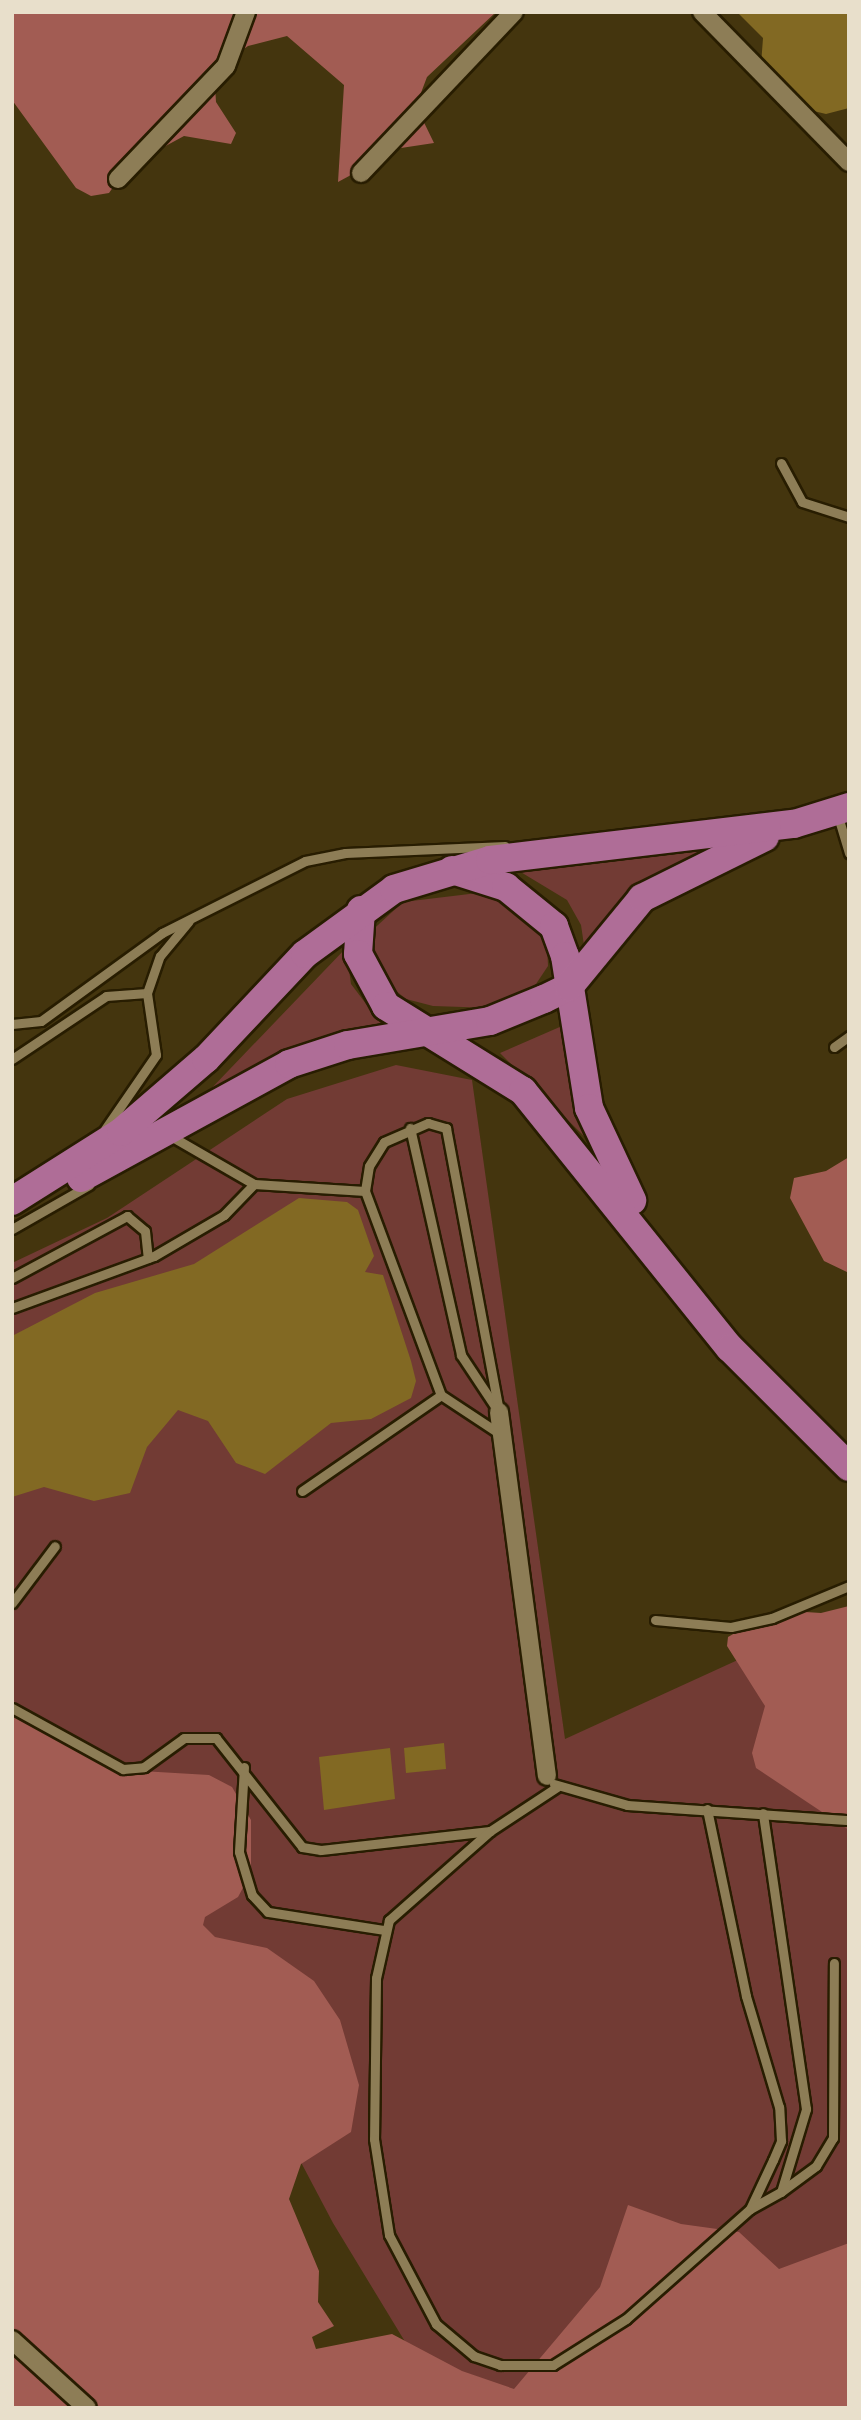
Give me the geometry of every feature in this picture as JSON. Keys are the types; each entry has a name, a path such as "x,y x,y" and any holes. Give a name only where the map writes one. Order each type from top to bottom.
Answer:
{"main road":[{"path":"12,1210 167,1134 289,1063 348,1045 429,1032 516,1013 569,987 642,898 794,824 842,809"},
{"path":"12,1201 77,1164 206,1059 306,954 361,910 446,869 580,849 794,824"},
{"path":"446,869 506,887 544,912 561,941 589,1108 660,1255"},
{"path":"361,910 358,954 372,989 398,1016 429,1032 523,1091 660,1255 730,1349 849,1467"}],"street":[{"path":"118,179 226,66 246,12"},
{"path":"360,173 514,12"},
{"path":"702,12 849,162"},
{"path":"499,1412 552,1782"},
{"path":"12,2340 87,2408"}],"lane":[{"path":"781,463 802,502 827,515 849,517"},
{"path":"842,809 849,853"},
{"path":"12,1024 30,1025 52,1015 135,951 274,873 345,853 470,845 580,849"},
{"path":"77,1164 156,1055 147,993 160,956 195,915"},
{"path":"12,1059 106,996 147,993"},
{"path":"834,1047 849,1036"},
{"path":"499,1412 452,1137 439,1124 410,1128 375,1152 365,1191 441,1395 504,1436"},
{"path":"410,1128 461,1355 499,1412"},
{"path":"167,1134 254,1184 365,1191"},
{"path":"12,1229 83,1191 115,1161"},
{"path":"12,1308 148,1258 224,1215 254,1184"},
{"path":"12,1278 127,1216 145,1231 148,1258"},
{"path":"302,1491 441,1395"},
{"path":"12,1603 55,1546"},
{"path":"655,1620 731,1627 772,1618 849,1586"},
{"path":"12,1708 123,1769 144,1767 194,1735 216,1738 244,1767 286,1835 302,1847 321,1850 490,1830"},
{"path":"244,1767 239,1852 252,1895 268,1912 384,1930"},
{"path":"834,1964 833,2138 816,2166 780,2192 750,2209 626,2319 576,2355 532,2368 500,2365 461,2347 436,2324 405,2276 378,2191 376,1978 384,1930 490,1830 552,1782 617,1803 849,1820"},
{"path":"707,1809 736,1956 781,2122 777,2151 750,2209"},
{"path":"764,1813 806,2109 780,2192"}],"shaded area":[{"path":"12,12 496,12 427,77 416,106 434,143 401,148 338,182 344,85 287,36 248,46 214,70 216,102 236,133 231,144 184,136 127,167 109,193 91,196 76,188 12,100"},
{"path":"737,12 849,12 849,108 826,114 801,108 761,65 763,38"},
{"path":"712,850 585,952 581,925 567,900 519,871"},
{"path":"486,892 535,921 547,944 548,966 536,984 493,1008 433,1006 406,999 374,973 366,936 403,902"},
{"path":"346,948 351,984 382,1025 301,1045 206,1094"},
{"path":"562,1026 570,1086 593,1145 500,1053"},
{"path":"396,1065 472,1080 565,1739 849,1609 849,2301 488,2408 421,2368 333,2223 144,1865 12,1817 12,1263 107,1218 287,1099"},
{"path":"849,1157 849,1273 824,1261 790,1198 794,1178 826,1171"},
{"path":"299,1198 347,1202 358,1210 374,1256 365,1272 383,1275 416,1381 411,1398 371,1419 331,1423 265,1474 236,1463 208,1421 178,1410 147,1447 130,1493 94,1501 44,1487 12,1497 12,1336 95,1293 194,1264"},
{"path":"849,1606 849,1830 756,1768 752,1753 765,1706 727,1646 728,1637 775,1610 821,1613"},
{"path":"12,1700 82,1750 141,1771 209,1775 232,1787 251,1820 251,1873 238,1897 205,1917 203,1925 215,1937 267,1948 314,1981 340,2020 359,2085 351,2132 301,2164 289,2199 319,2271 318,2302 334,2326 312,2337 316,2349 392,2334 462,2371 514,2389 600,2287 628,2205 681,2224 739,2232 779,2269 849,2243 849,2408 12,2408"},
{"path":"444,1743 446,1769 406,1773 404,1748"},
{"path":"390,1748 395,1799 324,1810 319,1757"}]}
